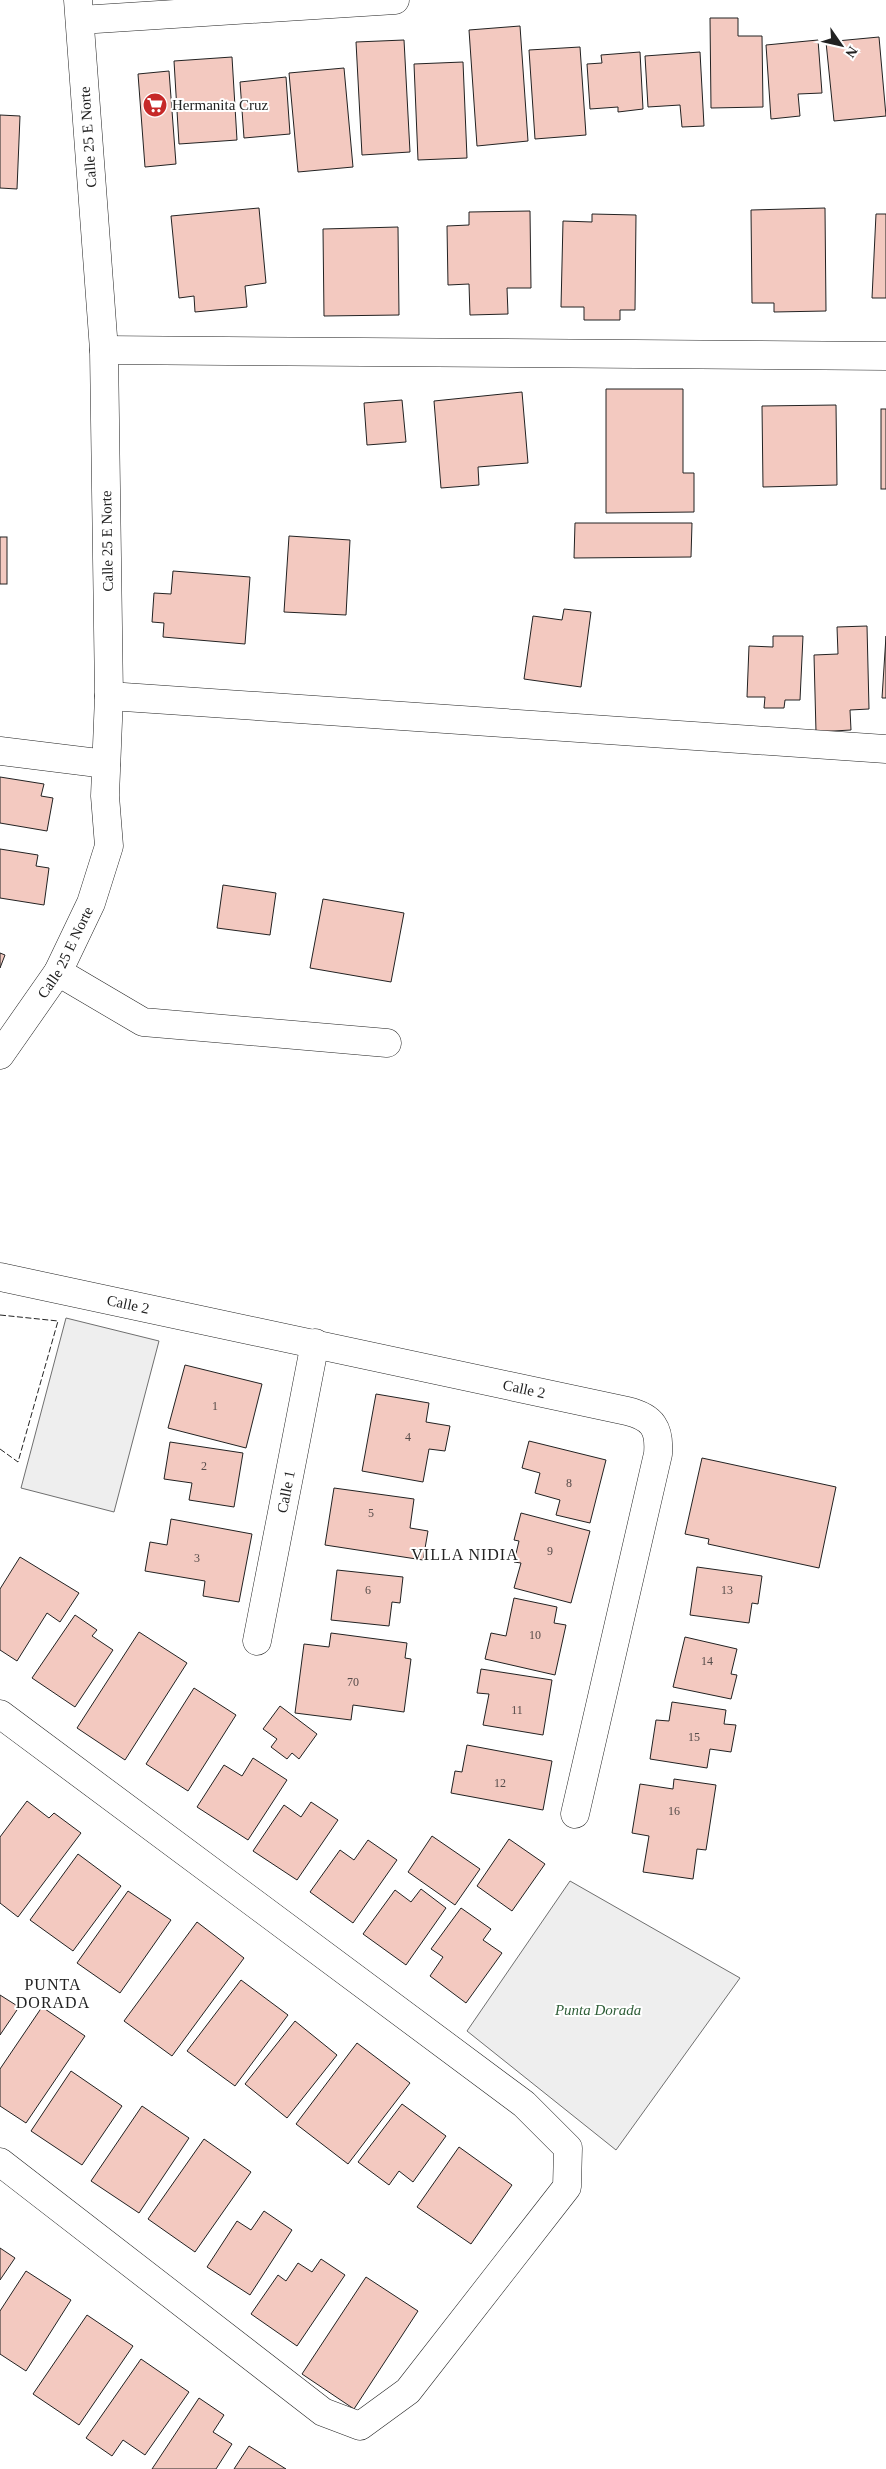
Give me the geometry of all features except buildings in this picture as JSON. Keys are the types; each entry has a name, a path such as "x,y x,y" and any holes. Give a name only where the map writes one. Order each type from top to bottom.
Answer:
{"street":[{"path":"79,10 395,0"},
{"name":"Calle 25 E Norte","path":"0,1055 58,972 92,903 109,846 105,796 109,696 104,350 79,10"},
{"path":"104,350 886,356"},
{"path":"109,696 886,749"},
{"path":"0,751 106,764"},
{"path":"58,972 143,1022 388,1043"},
{"name":"Calle 2","path":"0,1277 641,1414 651,1422 660,1436 658,1454 575,1814"},
{"name":"Calle 1","path":"257,1641 315,1343"},
{"path":"0,1714 524,2104 568,2148 567,2187 408,2391 360,2426 322,2412 0,2162"}],"green space":[{"path":"66,1318 159,1341 114,1512 21,1488"},
{"name":"Punta Dorada","path":"570,1881 740,1978 616,2150 467,2031"}],"fence":[{"path":"0,1315 58,1321 18,1462 0,1449"}],"place":[{"name":"Hermanita Cruz","path":"155,105"}],"district":[{"name":"VILLA NIDIA","path":"465,1554"},
{"name":"PUNTA DORADA","path":"53,1993"}]}
